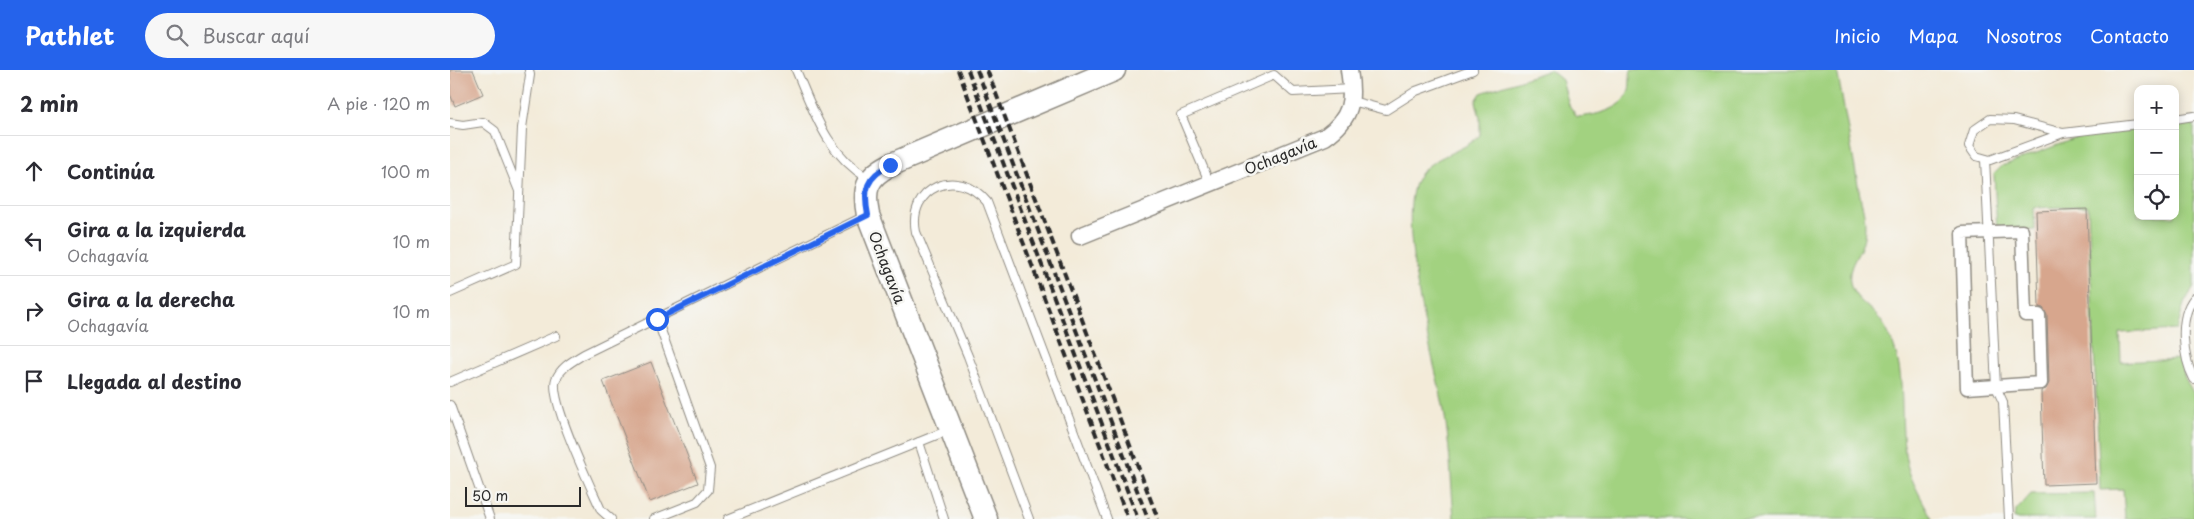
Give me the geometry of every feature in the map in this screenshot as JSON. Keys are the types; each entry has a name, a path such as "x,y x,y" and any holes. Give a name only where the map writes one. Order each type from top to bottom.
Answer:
{"main road":[{"path":"871,180 882,169 890,165 1114,70"},
{"name":"Ochagavía","path":"871,180 866,193 868,215 986,519"}],"street":[{"path":"1349,70 1352,95"},
{"name":"Ochagavía","path":"1080,236 1325,137 1342,121 1352,95"},
{"path":"2022,231 2025,315 2039,315 2041,383 1996,387 1968,388 1962,233 2022,231"}],"lane":[{"path":"450,293 516,264 522,128 530,74 528,70"},
{"path":"796,70 830,143 850,165 871,180"},
{"path":"1210,184 1181,115 1274,75 1294,92 1352,95 1386,110 1416,91 1473,70"},
{"path":"2179,118 2194,116"},
{"path":"2063,133 2014,120 1990,119 1974,130 1969,146 1976,156 1990,160 2008,155 2063,133 2134,124"},
{"path":"450,123 463,125 483,122 495,131 520,195"},
{"path":"1985,159 1996,387 2003,402 2009,519"},
{"path":"1029,519 968,356 916,232 914,217 920,203 931,191 946,183 956,182 965,184 980,194 986,202 1107,519"},
{"path":"611,519 601,510 557,405 555,381 565,365 868,215"},
{"path":"2194,298 2190,303 2183,336 2188,366 2194,379"},
{"path":"654,519 697,502 708,490 710,468 657,319"},
{"path":"450,382 556,336"},
{"path":"450,405 490,519"},
{"path":"728,519 951,429"},
{"path":"919,442 944,519"}],"green space":[{"path":"1550,70 1562,80 1569,105 1577,117 1606,111 1620,104 1625,99 1629,90 1631,70 1837,70 1865,220 1864,238 1851,269 1851,287 1857,297 1878,317 1894,347 1900,375 1904,449 1907,464 1932,519 1454,519 1449,448 1443,405 1424,322 1413,254 1410,223 1412,197 1418,177 1424,170 1480,135 1480,118 1476,101 1481,93"},
{"path":"2194,120 2194,286 2184,304 2177,330 2120,333 2121,362 2179,359 2185,378 2194,394 2194,519 2125,519 2123,489 2100,490 2088,206 2034,208 2035,230 1997,232 1994,174 2002,166 2076,138 2134,130 2134,220 2179,220 2179,122"},
{"path":"2094,493 2096,519 2014,519 2015,512 2031,494"}],"building":[{"path":"450,70 473,70 483,94 455,106 450,94"},
{"path":"2087,209 2096,483 2044,485 2041,391 2046,389 2049,383 2047,315 2043,308 2039,307 2036,211"},
{"path":"651,362 698,483 650,502 603,381"}],"railway":[{"path":"958,70 1128,519"},
{"path":"968,70 1138,519"},
{"path":"977,70 1148,519"},
{"path":"987,70 1158,519"}],"route":[{"path":"657,319 868,215 865,200 867,187 876,174 890,165"}]}
